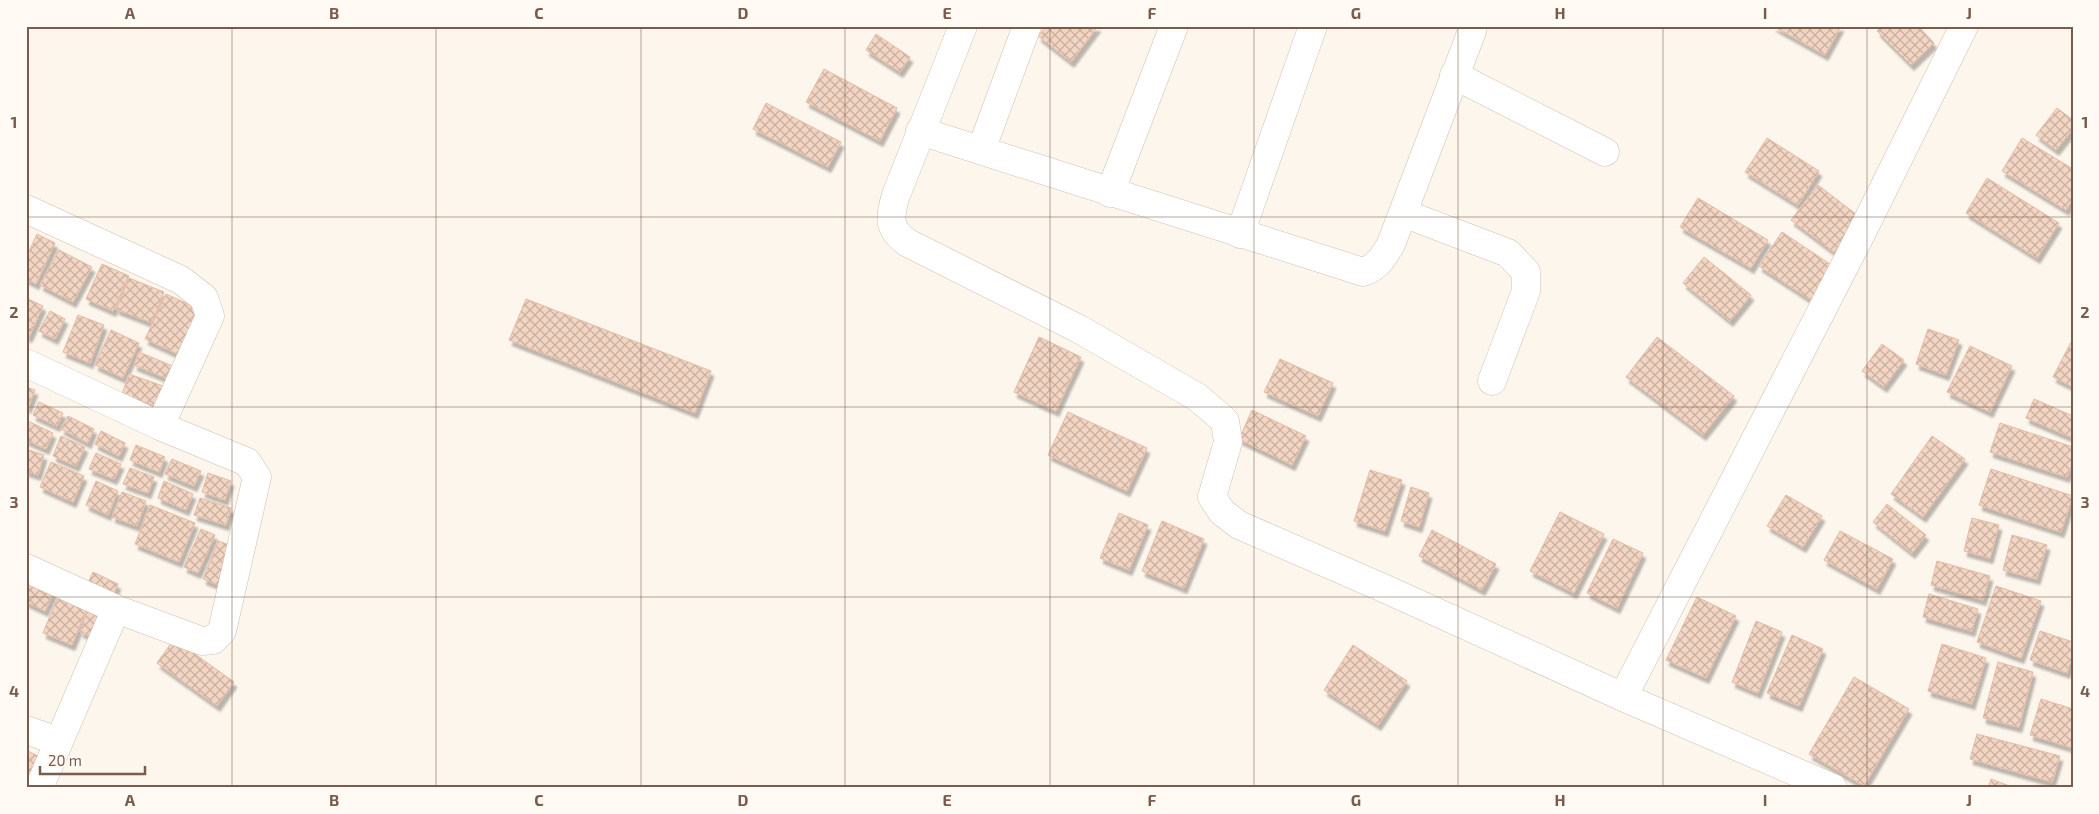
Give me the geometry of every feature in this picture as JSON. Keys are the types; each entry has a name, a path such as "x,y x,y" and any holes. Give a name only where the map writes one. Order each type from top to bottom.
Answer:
{"street":[{"path":"962,26 891,211 891,221 898,236 908,243 1079,329 1196,397 1225,421 1228,442 1212,497 1222,512 1240,524 1623,697 1833,788"},
{"path":"981,150 1028,26"},
{"path":"1110,192 1174,26"},
{"path":"1240,234 1313,26"},
{"path":"1623,697 1856,242 1964,26"},
{"path":"920,132 1363,272 1373,269 1382,260 1390,244 1472,31"},
{"path":"1454,75 1605,152"},
{"path":"26,209 182,280 204,298 210,316 160,426"},
{"path":"1403,213 1508,253 1526,272 1526,291 1492,381"},
{"path":"26,363 160,426 247,462 257,477 222,631 213,640 202,641 116,609 26,568"},
{"path":"39,788 116,609"},
{"path":"26,730 58,741"}],"building":[{"path":"1046,26 1098,26 1071,62 1038,36"},
{"path":"1773,26 1841,26 1825,55"},
{"path":"1882,26 1918,26 1934,43 1911,65 1877,31"},
{"path":"876,34 910,57 900,72 866,50"},
{"path":"824,69 897,108 880,141 806,102"},
{"path":"766,103 841,142 828,167 753,129"},
{"path":"2057,108 2073,120 2073,129 2056,150 2036,135"},
{"path":"1767,138 1819,171 1798,205 1745,172"},
{"path":"2022,138 2073,169 2073,199 2066,210 2002,171"},
{"path":"1987,178 2059,223 2037,258 1966,213"},
{"path":"1818,185 1861,218 1834,252 1791,220"},
{"path":"1698,198 1768,240 1751,268 1680,227"},
{"path":"1782,232 1836,268 1814,302 1759,266"},
{"path":"37,234 55,243 36,284 26,279 26,258"},
{"path":"59,250 92,267 73,302 40,285"},
{"path":"1704,257 1751,295 1730,321 1683,283"},
{"path":"102,264 129,276 113,311 86,299"},
{"path":"129,278 164,292 152,323 116,309"},
{"path":"166,294 206,312 186,358 145,339"},
{"path":"26,298 43,306 29,337 26,336"},
{"path":"526,299 711,371 695,413 509,340"},
{"path":"50,311 65,319 55,339 39,331"},
{"path":"78,315 104,325 90,363 63,352"},
{"path":"1928,329 1959,340 1946,375 1916,364"},
{"path":"111,330 139,343 123,378 95,365"},
{"path":"1039,337 1081,357 1056,411 1014,392"},
{"path":"1657,337 1734,396 1703,435 1626,377"},
{"path":"2071,342 2073,343 2073,387 2053,377"},
{"path":"1882,344 1904,360 1884,387 1862,371"},
{"path":"1970,346 2012,366 1990,412 1947,392"},
{"path":"139,352 180,369 175,382 134,365"},
{"path":"1280,359 1333,383 1318,416 1264,392"},
{"path":"129,374 166,387 158,407 122,394"},
{"path":"26,387 35,390 28,408 26,407"},
{"path":"2034,399 2073,416 2073,438 2026,418"},
{"path":"39,402 63,413 57,426 33,415"},
{"path":"1252,410 1306,436 1292,465 1239,439"},
{"path":"1068,412 1147,448 1127,491 1048,455"},
{"path":"68,416 94,429 88,443 61,429"},
{"path":"28,421 53,433 46,449 26,440"},
{"path":"2000,423 2073,447 2073,461 2067,477 1990,452"},
{"path":"101,431 125,443 119,456 95,444"},
{"path":"61,436 85,447 76,466 53,456"},
{"path":"1932,436 1965,459 1923,517 1891,494"},
{"path":"136,445 165,457 159,472 130,460"},
{"path":"26,449 44,455 38,475 26,471"},
{"path":"96,453 121,464 114,479 89,469"},
{"path":"172,459 201,471 194,486 165,474"},
{"path":"51,462 84,476 73,502 40,487"},
{"path":"130,468 154,477 148,493 123,484"},
{"path":"1991,469 2073,496 2061,532 1979,505"},
{"path":"1370,470 1402,480 1385,531 1354,521"},
{"path":"208,473 231,481 225,500 202,492"},
{"path":"96,481 118,491 108,515 86,505"},
{"path":"164,481 193,494 186,510 158,498"},
{"path":"1411,487 1429,493 1419,527 1401,521"},
{"path":"122,492 146,501 137,526 112,517"},
{"path":"1786,495 1822,516 1803,547 1767,526"},
{"path":"200,498 231,508 226,525 194,515"},
{"path":"1887,504 1926,535 1912,553 1873,522"},
{"path":"150,505 195,523 179,562 135,544"},
{"path":"1560,512 1604,534 1574,593 1530,571"},
{"path":"1119,513 1148,525 1129,570 1100,558"},
{"path":"1972,518 1999,525 1990,558 1964,551"},
{"path":"1162,521 1204,539 1184,588 1142,571"},
{"path":"201,529 215,535 198,573 184,567"},
{"path":"1432,530 1496,564 1482,590 1419,556"},
{"path":"1840,531 1893,559 1877,589 1824,560"},
{"path":"2012,535 2047,545 2037,579 2003,570"},
{"path":"1613,539 1643,553 1617,608 1587,593"},
{"path":"218,541 239,548 224,587 203,579"},
{"path":"1937,561 1990,576 1983,600 1931,585"},
{"path":"93,572 118,584 113,595 88,583"},
{"path":"26,580 54,592 45,611 26,602"},
{"path":"1996,586 2041,601 2021,658 1977,642"},
{"path":"59,594 88,606 72,645 43,633"},
{"path":"1929,594 1978,609 1972,631 1923,617"},
{"path":"1697,597 1736,616 1706,678 1666,660"},
{"path":"87,612 108,620 101,640 80,632"},
{"path":"1756,621 1782,632 1758,693 1732,682"},
{"path":"2040,631 2073,642 2073,655 2067,673 2030,660"},
{"path":"1792,635 1823,649 1799,706 1767,693"},
{"path":"174,639 234,682 217,706 157,663"},
{"path":"1942,644 1986,658 1972,704 1928,691"},
{"path":"1353,645 1407,681 1378,725 1324,690"},
{"path":"1998,662 2033,672 2019,727 1983,718"},
{"path":"1854,677 1909,709 1864,786 1809,754"},
{"path":"2041,699 2073,709 2073,748 2030,735"},
{"path":"1977,734 2060,756 2052,782 1970,759"},
{"path":"28,751 44,759 26,784 26,754"},
{"path":"1991,779 2015,788 1988,788"}]}
